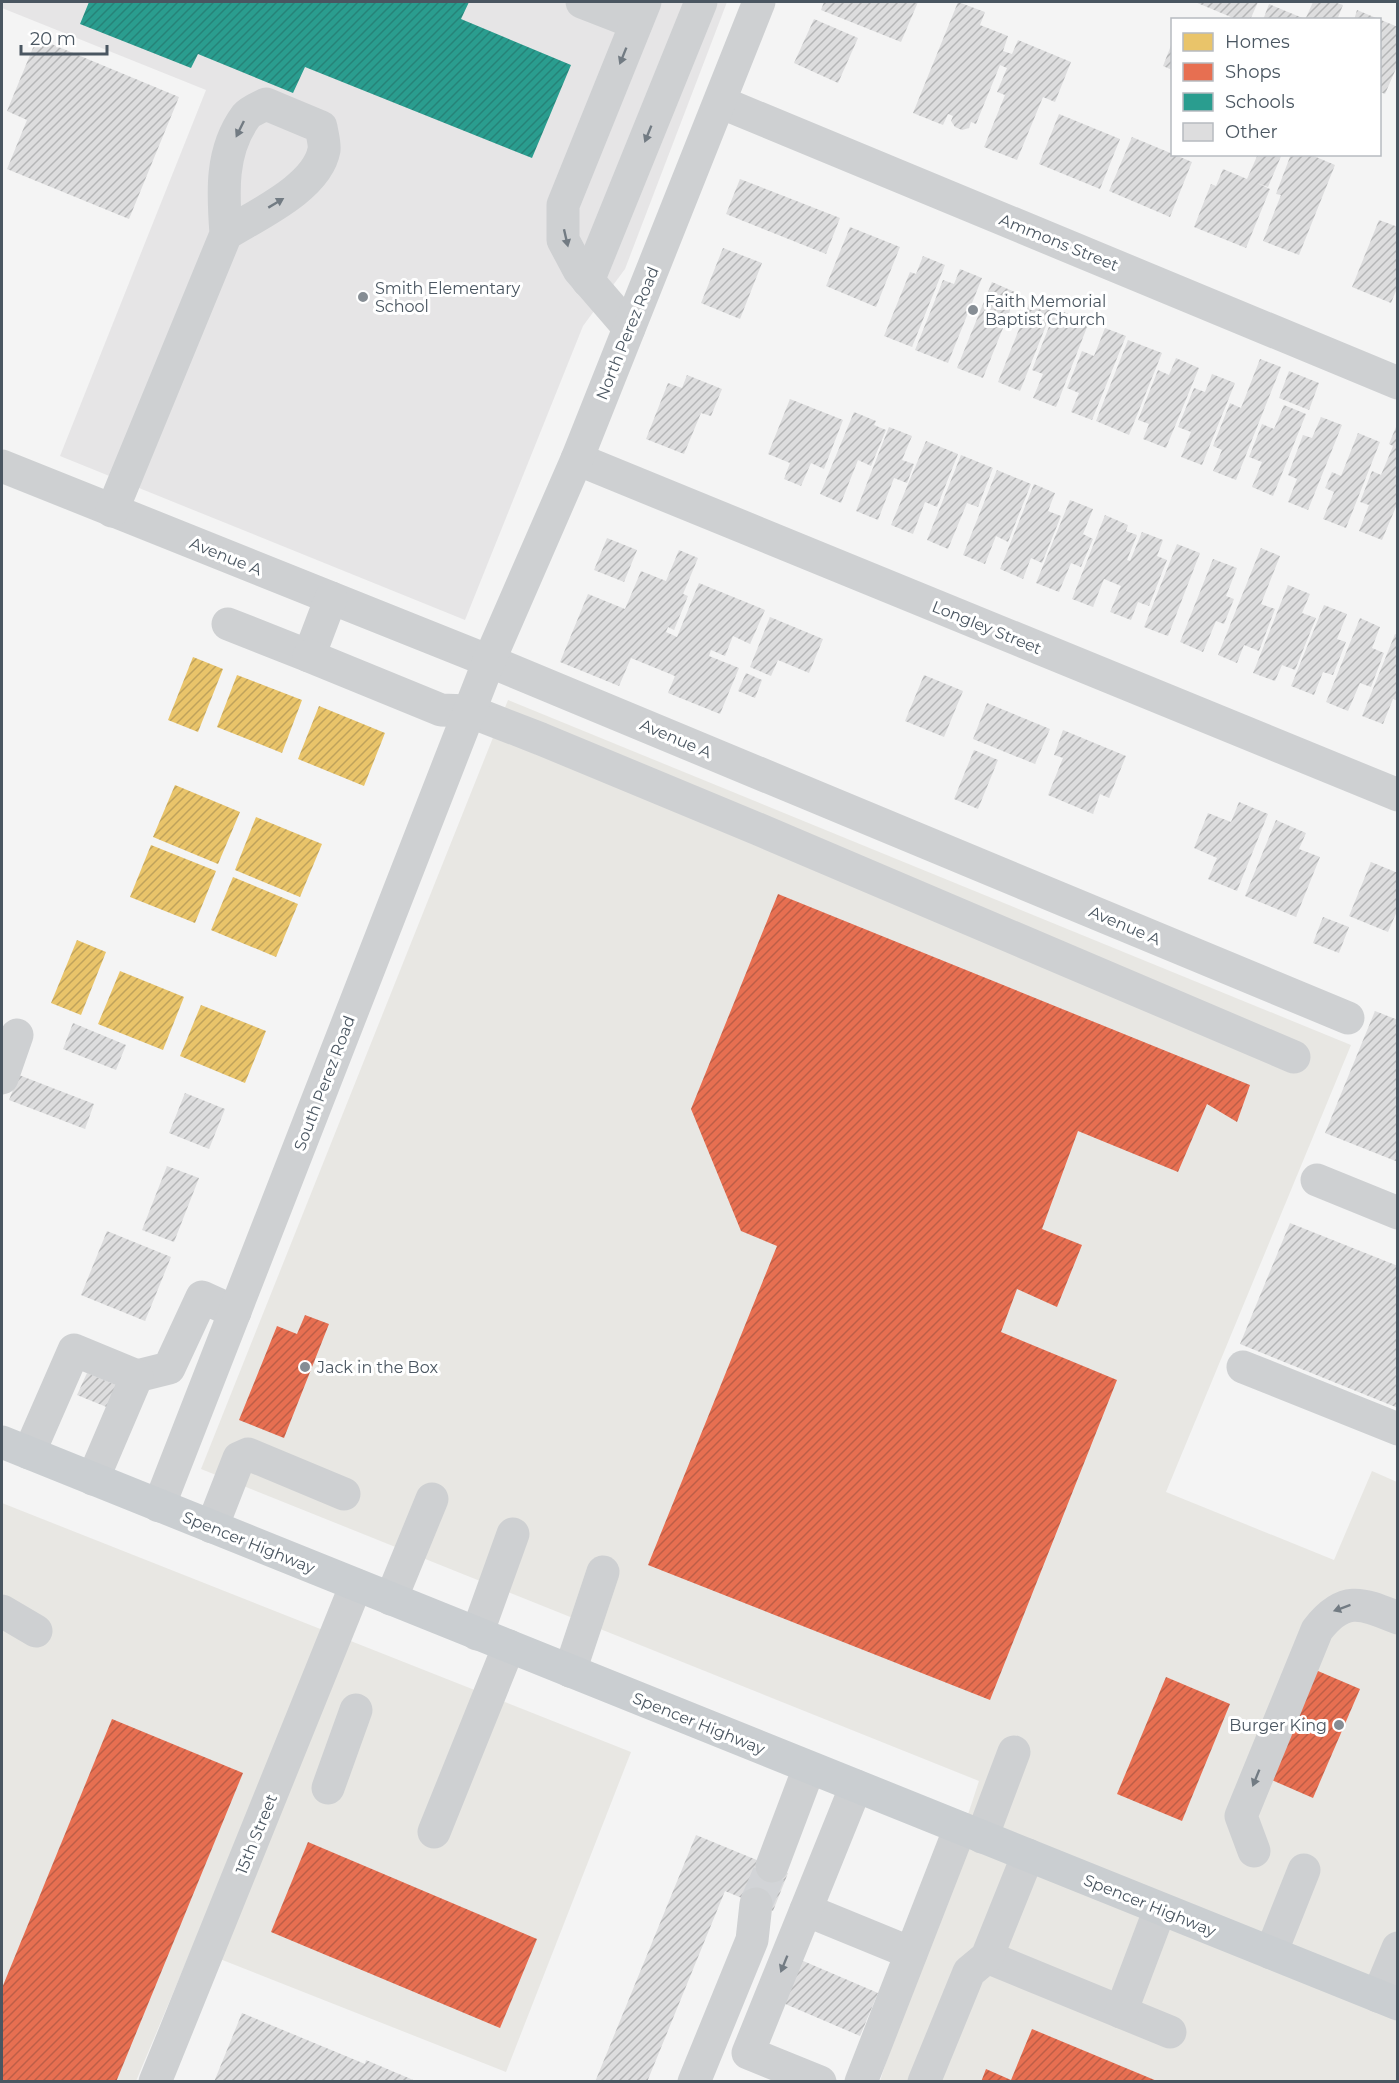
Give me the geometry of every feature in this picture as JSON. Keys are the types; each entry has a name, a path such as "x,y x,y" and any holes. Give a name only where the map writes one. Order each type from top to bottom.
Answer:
{"main road":[{"name":"Spencer Highway","path":"15,1448 1388,2000"}],"street":[{"path":"582,2 641,13 563,205 563,240 579,270 629,328"},
{"path":"588,281 701,2"},
{"name":"North Perez Road","path":"489,661 577,459 759,2"},
{"name":"Ammons Street","path":"720,102 1398,383"},
{"path":"112,511 226,234"},
{"name":"Longley Street","path":"577,459 1398,795"},
{"name":"Avenue A","path":"2,466 489,661 1348,1018"},
{"path":"309,656 332,598"},
{"path":"228,624 441,710 469,711 758,829 1294,1057"},
{"name":"South Perez Road","path":"159,1506 489,661"},
{"path":"2,1078 17,1035"},
{"path":"1317,1180 1398,1213"},
{"path":"15,1448 74,1350 137,1376 169,1368 202,1297 235,1311"},
{"path":"1243,1367 1398,1429"},
{"path":"93,1479 137,1376"},
{"path":"212,1527 239,1458 248,1454 344,1494"},
{"path":"391,1599 432,1500"},
{"path":"477,1634 513,1534"},
{"path":"570,1671 603,1572"},
{"name":"15th Street","path":"155,2082 356,1585"},
{"path":"1254,1851 1240,1816 1317,1630 1329,1614 1343,1606 1357,1604 1398,1618"},
{"path":"2,1611 36,1631"},
{"path":"434,1832 509,1646"},
{"path":"328,1788 356,1710"},
{"path":"861,2082 911,1953 1014,1752"},
{"path":"772,1866 809,1768"},
{"path":"820,2082 748,2053 856,1786"},
{"path":"924,2082 969,1972 987,1957 1028,1855"},
{"path":"1271,1953 1304,1870"},
{"path":"694,2082 752,1940 756,1904"},
{"path":"1121,2012 1160,1909"},
{"path":"806,1910 911,1953"},
{"path":"1388,2000 1398,1948"},
{"path":"987,1957 1170,2032"}],"shaded area":[{"name":"Smith Elementary School","path":"2,2 727,2 625,269 583,326 465,620 60,456 206,90 2,8"},
{"path":"508,700 1351,1045 1166,1492 1334,1560 1372,1471 1397,1482 1397,2081 880,2081 979,1781 201,1469"},
{"path":"2,1503 631,1752 506,2072 192,1948 136,2081 2,2081"}],"building: Homes":[{"path":"193,657 223,669 198,732 168,720"},
{"path":"237,675 302,700 282,753 217,727"},
{"path":"319,706 385,733 364,786 298,759"},
{"path":"175,785 240,812 218,864 153,837"},
{"path":"256,817 322,844 300,897 235,870"},
{"path":"151,845 216,871 195,923 130,897"},
{"path":"233,877 298,904 276,957 211,930"},
{"path":"77,940 106,952 81,1015 51,1003"},
{"path":"120,971 184,997 163,1050 98,1024"},
{"path":"201,1005 266,1031 245,1083 180,1056"}],"building: Shops":[{"path":"778,894 1250,1085 1237,1122 1207,1104 1178,1172 1078,1131 1042,1229 1082,1245 1057,1307 1017,1289 1001,1332 1117,1380 990,1700 648,1565 777,1246 741,1231 691,1109"},
{"path":"305,1315 329,1324 284,1438 239,1420 277,1326 297,1334"},
{"path":"1311,1668 1360,1689 1313,1798 1265,1777"},
{"path":"1166,1677 1230,1704 1182,1821 1117,1794"},
{"path":"112,1719 243,1773 116,2082 2,2082 2,1988"},
{"path":"308,1842 537,1939 500,2028 271,1932"},
{"path":"1032,2029 1157,2082 981,2082 986,2069 1011,2080"}],"building: Schools":[{"path":"89,2 469,2 461,19 571,65 532,158 305,67 293,93 198,54 191,68 80,24"}],"building: Other":[{"path":"824,2 918,2 901,42 821,10"},
{"path":"958,2 985,12 980,25 1008,36 1003,51 1012,54 1018,40 1071,62 1055,102 1043,97 1017,160 984,147 1005,95 997,92 1007,68 1000,65 976,124 971,122 969,128 962,130 955,127 951,121 953,116 948,114 943,125 913,113"},
{"path":"1195,2 1258,2 1251,18 1233,18"},
{"path":"1313,2 1334,2 1343,5 1338,18 1306,18"},
{"path":"1269,4 1303,18 1264,18"},
{"path":"1357,10 1376,18 1355,18"},
{"path":"814,19 858,38 838,83 794,63"},
{"path":"1381,20 1398,27 1398,64 1385,94 1381,92"},
{"path":"37,38 179,97 129,219 7,169 27,120 7,111"},
{"path":"1171,46 1171,70 1163,66"},
{"path":"1059,114 1120,139 1100,189 1039,164"},
{"path":"1132,137 1171,153 1171,156 1178,156 1192,162 1170,217 1109,191"},
{"path":"1257,156 1281,156 1268,187 1257,183 1270,189 1246,248 1194,227 1211,184 1216,186 1223,169 1247,179"},
{"path":"1290,156 1314,156 1335,165 1299,255 1263,241 1281,195 1276,194"},
{"path":"740,179 840,218 826,254 726,214"},
{"path":"1379,220 1398,227 1398,286 1391,303 1352,287"},
{"path":"850,227 900,247 876,307 826,286"},
{"path":"723,248 762,263 740,319 701,303"},
{"path":"923,256 945,265 912,347 884,336 910,272 916,274"},
{"path":"960,269 982,278 948,363 915,350 943,280 954,284"},
{"path":"992,282 1017,293 983,378 957,368"},
{"path":"1031,299 1053,308 1020,391 998,382"},
{"path":"1056,309 1089,322 1056,407 1033,398 1043,374 1032,370"},
{"path":"1105,328 1126,336 1092,420 1071,412 1079,393 1067,388 1082,351 1094,356"},
{"path":"1128,340 1162,353 1129,435 1096,421"},
{"path":"1176,358 1199,368 1166,448 1143,439 1149,424 1138,420 1158,370 1169,375"},
{"path":"1260,359 1281,367 1236,480 1213,471 1222,450 1213,446 1230,403 1241,408"},
{"path":"1289,371 1319,383 1309,410 1279,398"},
{"path":"1212,374 1235,383 1202,465 1181,457 1191,432 1178,427 1194,388 1205,392"},
{"path":"687,375 722,389 711,416 701,413 684,454 646,439 668,383 682,388"},
{"path":"790,399 843,420 824,469 811,463 801,486 784,479 790,463 768,454"},
{"path":"1284,405 1306,414 1273,496 1252,487 1262,462 1249,457 1262,424 1274,429"},
{"path":"854,412 876,421 874,425 886,430 871,466 858,460 841,503 820,494"},
{"path":"1321,417 1342,425 1308,510 1288,502 1297,479 1288,475 1303,435 1312,438"},
{"path":"1398,422 1398,502 1382,540 1359,531 1369,505 1360,502 1372,471 1381,475 1393,446 1389,444"},
{"path":"889,427 912,436 902,460 914,464 907,483 894,478 878,520 856,511"},
{"path":"1358,433 1380,442 1346,528 1323,519 1334,492 1325,488 1332,472 1341,476"},
{"path":"926,441 958,454 937,507 925,502 913,534 891,525"},
{"path":"961,455 993,468 978,507 967,503 948,549 927,540"},
{"path":"997,470 1031,484 1008,542 996,536 985,564 963,555"},
{"path":"1034,484 1055,493 1048,511 1061,516 1042,563 1031,558 1023,579 1000,569"},
{"path":"1070,500 1093,509 1083,534 1093,539 1081,567 1071,563 1059,592 1036,583"},
{"path":"1105,515 1128,525 1126,531 1137,535 1127,560 1130,561 1142,532 1163,540 1157,556 1167,560 1149,606 1138,602 1131,620 1110,612 1121,586 1104,579 1093,607 1072,599"},
{"path":"607,538 637,550 624,582 594,570"},
{"path":"1177,544 1200,553 1168,636 1144,627"},
{"path":"1261,548 1280,556 1261,604 1275,609 1259,651 1244,645 1237,663 1218,655"},
{"path":"679,550 698,558 683,594 688,596 674,630 668,627 666,632 677,637 699,583 765,610 750,644 733,636 725,656 711,650 709,656 739,668 720,714 668,693 675,676 631,658 619,686 560,662 588,594 625,609 641,571 666,581"},
{"path":"1213,559 1237,568 1226,596 1234,599 1224,624 1216,621 1203,652 1180,642"},
{"path":"1288,585 1310,594 1302,613 1316,618 1295,670 1282,665 1275,681 1253,673"},
{"path":"1324,605 1347,614 1337,639 1346,642 1333,675 1323,672 1314,695 1291,686"},
{"path":"770,617 823,639 809,673 778,660 771,676 750,667"},
{"path":"1360,618 1380,627 1372,648 1384,653 1371,687 1360,683 1348,711 1326,702"},
{"path":"1395,634 1398,635 1398,701 1393,699 1383,724 1362,716"},
{"path":"746,673 762,680 755,698 738,691"},
{"path":"924,675 963,691 944,737 905,721"},
{"path":"987,703 1050,729 1035,764 973,739"},
{"path":"1063,730 1126,756 1109,798 1100,794 1093,814 1048,795 1063,758 1054,755"},
{"path":"974,750 998,760 978,809 954,799"},
{"path":"1239,802 1268,814 1237,891 1208,879 1217,858 1194,848 1208,813 1231,822"},
{"path":"1276,820 1306,833 1299,849 1320,857 1296,917 1245,896"},
{"path":"1371,862 1398,873 1398,909 1388,932 1349,916"},
{"path":"1323,917 1349,927 1339,953 1313,943"},
{"path":"1375,1011 1398,1020 1398,1162 1325,1133"},
{"path":"73,1023 126,1045 116,1070 63,1049"},
{"path":"19,1075 94,1104 85,1129 9,1100"},
{"path":"185,1093 225,1109 209,1149 169,1133"},
{"path":"167,1166 199,1178 174,1242 142,1230"},
{"path":"1290,1223 1398,1266 1398,1408 1240,1344"},
{"path":"107,1231 171,1257 145,1321 81,1295"},
{"path":"87,1373 118,1386 109,1408 77,1395"},
{"path":"696,1835 788,1873 773,1911 725,1891 647,2082 595,2082"},
{"path":"801,1960 878,1993 860,2036 783,2003"},
{"path":"242,2013 365,2064 366,2060 418,2082 214,2082"}],"tunnel":[{"path":"756,1904 772,1866"}],"place":[{"name":"Smith Elementary School","path":"363,297"},
{"name":"Faith Memorial Baptist Church","path":"973,310"},
{"name":"Jack in the Box","path":"305,1367"},
{"name":"Burger King","path":"1339,1725"}]}
